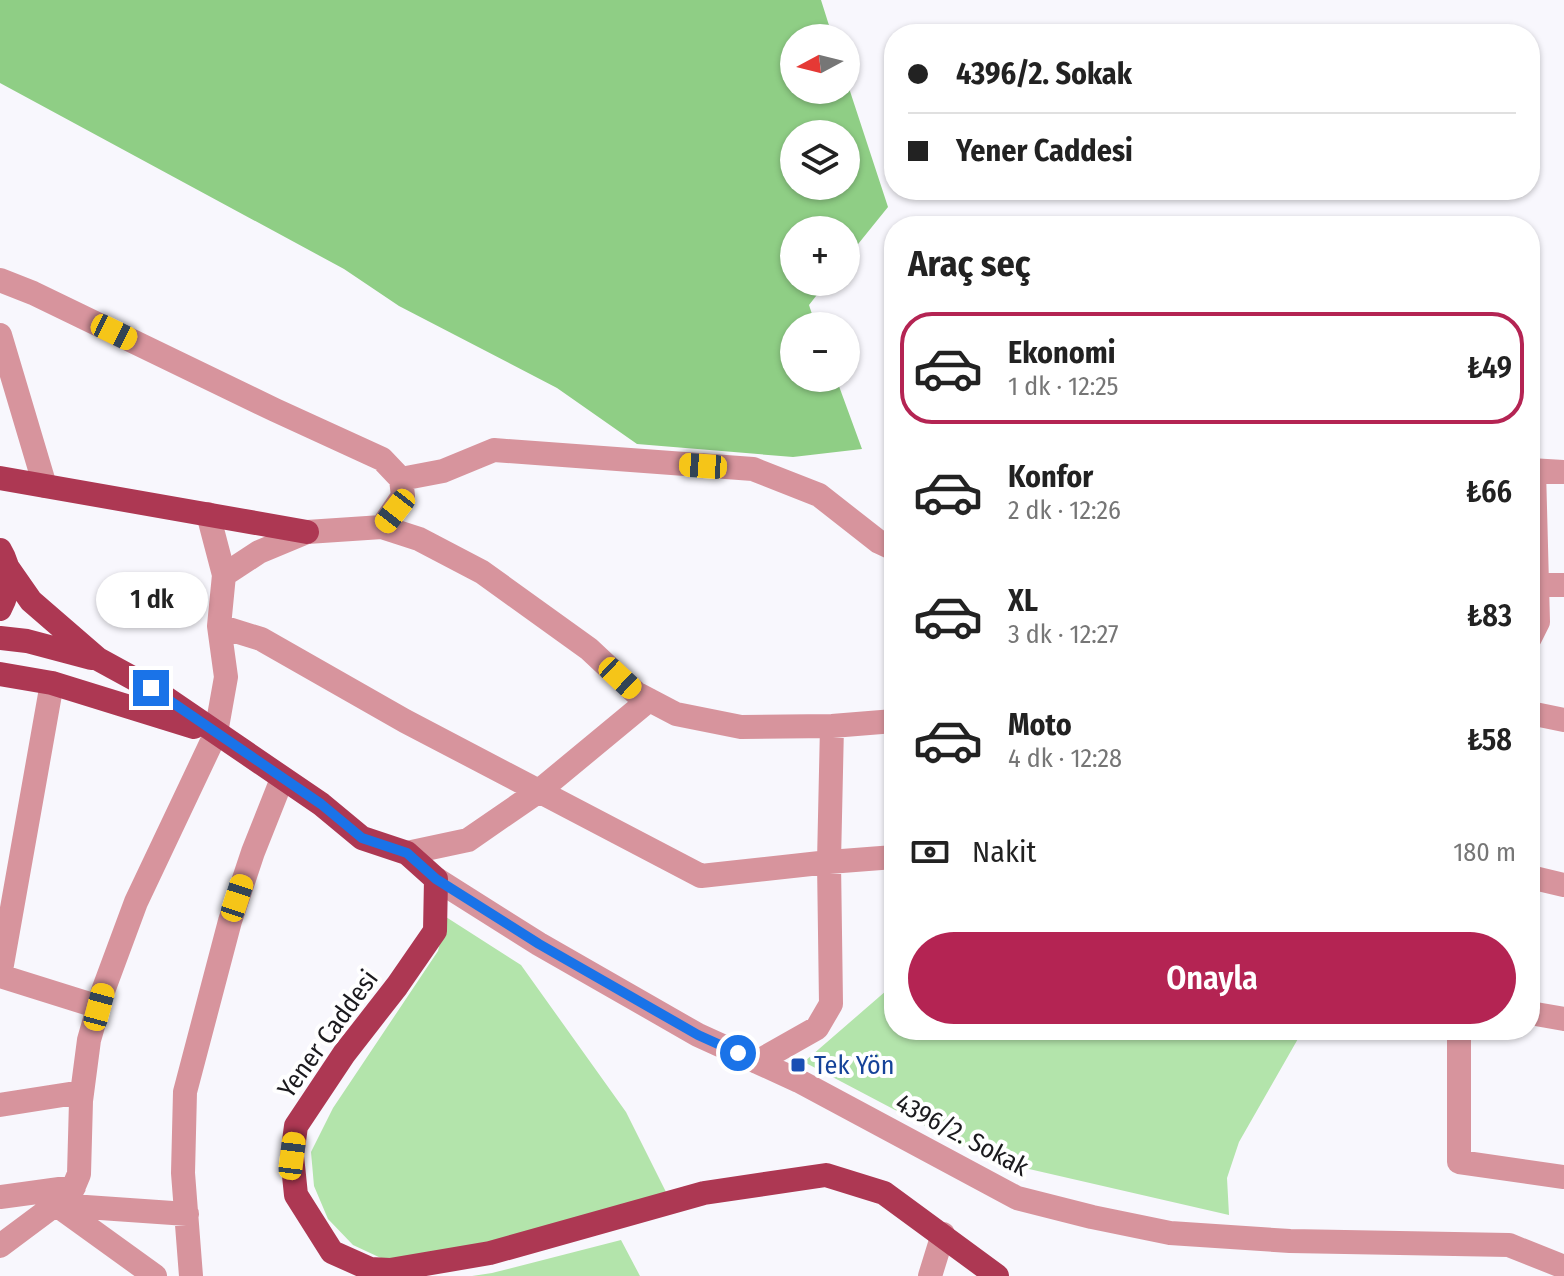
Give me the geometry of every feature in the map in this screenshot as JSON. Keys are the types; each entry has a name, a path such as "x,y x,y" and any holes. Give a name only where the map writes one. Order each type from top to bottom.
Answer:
{"main road":[{"path":"0,478 307,532"},
{"path":"0,609 6,597 4,559"},
{"path":"4,559 31,601 98,659 151,688 321,804 362,838 407,853 436,879"},
{"path":"0,638 27,641 98,659"},
{"path":"0,674 52,683 216,733"},
{"name":"Yener Caddesi","path":"436,879 435,931 344,1054 296,1126 292,1156 296,1195 332,1252 366,1272 390,1270 490,1253 704,1193 826,1175 884,1193 997,1276"}],"street":[{"path":"0,280 382,459 401,479 403,496 382,527"},
{"path":"0,335 9,393 45,486"},
{"path":"401,479 443,471 494,450 753,469 819,495 884,544"},
{"path":"1540,470 1564,472"},
{"path":"0,1246 57,1205 74,1187 79,1174 82,1092 89,1040 99,1007 136,902 216,733 226,677 219,626 224,575 208,514"},
{"path":"224,575 259,552 307,532 382,527 419,539 482,572 589,649 636,693 676,714 741,727 884,722"},
{"path":"1540,585 1564,585"},
{"path":"219,626 261,639 405,721 701,876 884,858"},
{"path":"52,683 0,976 99,1007"},
{"path":"407,853 468,840 539,791 649,700"},
{"path":"1540,715 1564,720"},
{"path":"757,1062 817,1028 831,1004 829,862 832,726"},
{"path":"191,1276 183,1173 185,1092 230,921 282,779"},
{"name":"4396/2. Sokak","path":"436,879 539,944 698,1035 799,1081 1017,1198 1170,1233 1290,1241 1509,1245 1536,1266 1564,1267"},
{"path":"1540,879 1564,885"},
{"path":"1540,1015 1564,1019"},
{"path":"1459,1040 1459,1162 1564,1177"},
{"path":"0,1105 82,1092"},
{"path":"0,1197 74,1187"},
{"path":"57,1205 187,1214"},
{"path":"57,1205 155,1276"},
{"path":"930,1276 943,1234"}],"green space":[{"path":"0,0 821,0 829,24 780,24 780,104 854,104 859,120 780,120 780,200 860,200 860,122 888,207 860,242 860,216 780,216 780,296 816,296 809,305 811,312 780,312 780,392 841,392 862,449 793,457 637,444 557,388 399,306 344,269 0,83"},
{"path":"446,917 521,965 626,1112 668,1196 469,1250 383,1259 353,1245 328,1219 314,1186 311,1152 333,1108 438,951"},
{"path":"884,993 884,1040 1297,1040 1239,1142 1227,1178 1229,1215 990,1160 804,1062"},
{"path":"621,1240 640,1276 472,1276 492,1273"}],"place":[{"name":"Tek Yön","path":"798,1065"}],"route":[{"path":"151,688 321,804 362,838 407,853 436,879 539,944 698,1035 738,1053"}]}
